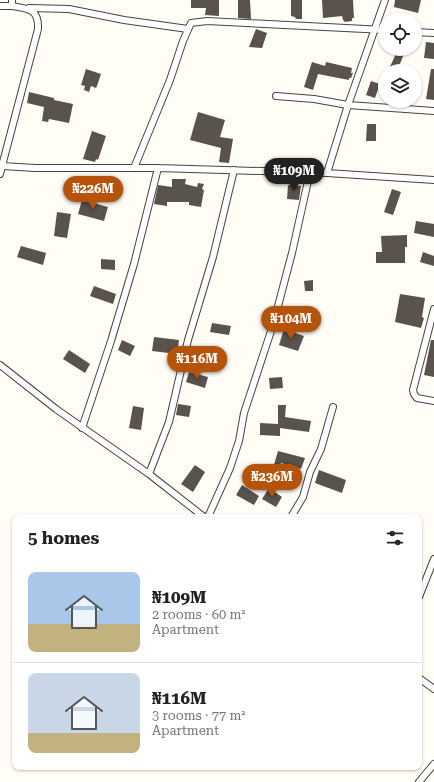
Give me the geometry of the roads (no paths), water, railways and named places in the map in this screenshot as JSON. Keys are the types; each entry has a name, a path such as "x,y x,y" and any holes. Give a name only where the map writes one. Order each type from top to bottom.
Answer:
{"street":[{"path":"327,173 348,106 385,0"},
{"path":"0,6 12,3 35,14 39,20 38,29 0,174"},
{"path":"25,8 69,9 124,20 188,29"},
{"path":"134,168 170,80 183,41 191,23 207,21 375,30"},
{"path":"422,32 434,33"},
{"path":"276,96 314,98 348,106 434,111"},
{"path":"1,166 35,168 158,168 310,172 434,180"},
{"path":"82,428 111,341 134,264 158,168"},
{"path":"149,474 169,422 188,340 213,257 234,170"},
{"path":"209,514 230,468 239,441 244,413 273,325 292,253 310,172"},
{"path":"434,309 413,390 417,398 434,401"},
{"path":"0,365 82,428 149,474 200,514"},
{"path":"293,514 303,497 310,472 321,449 333,407"},
{"path":"422,589 434,559"},
{"path":"422,680 434,689"},
{"path":"420,782 434,764"}]}
